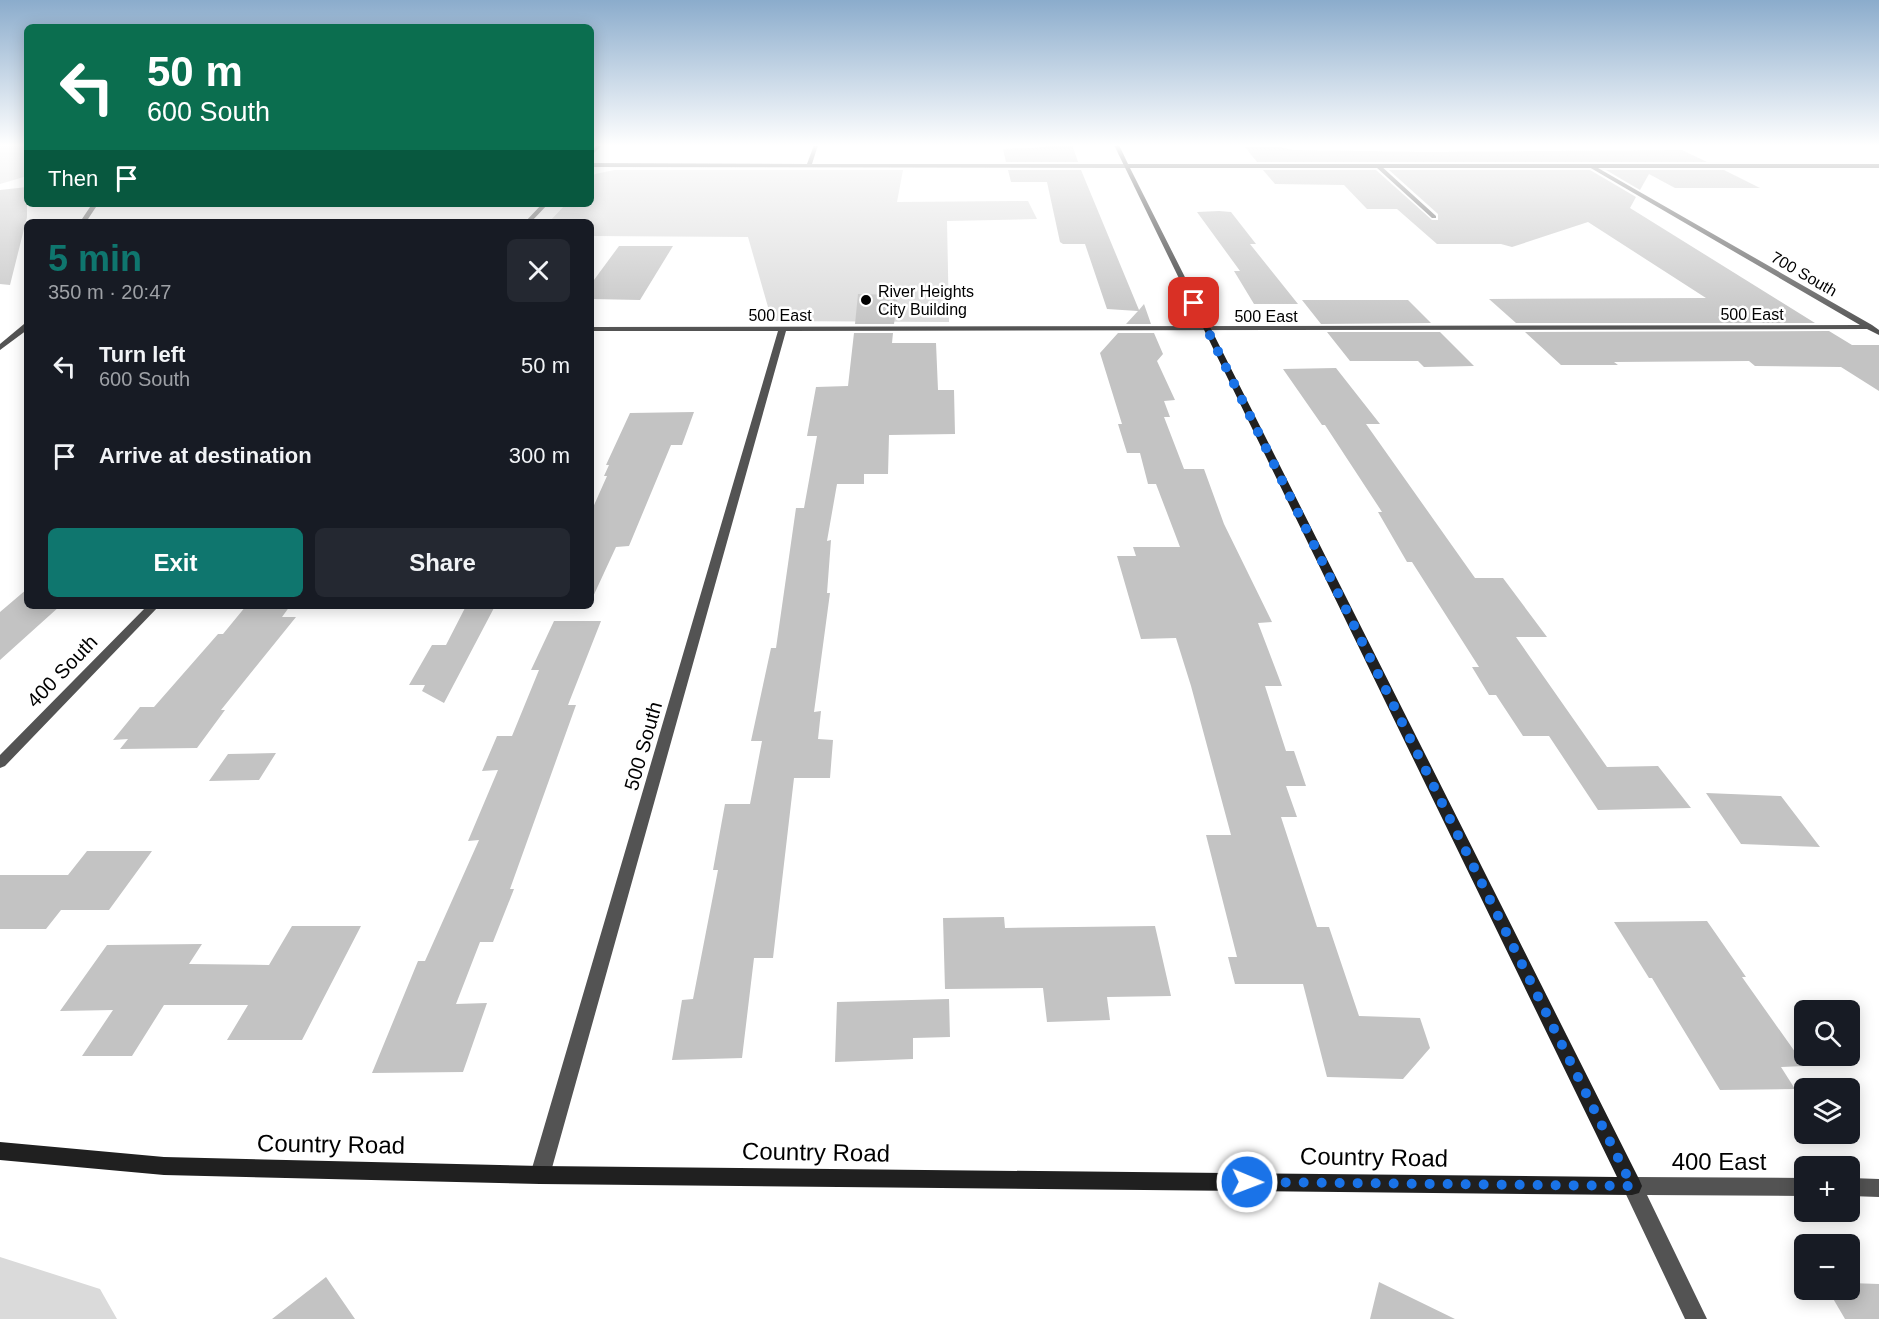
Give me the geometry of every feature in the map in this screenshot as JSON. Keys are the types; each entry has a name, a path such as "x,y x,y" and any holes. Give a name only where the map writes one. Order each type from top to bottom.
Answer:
{"street":[{"path":"531,219 542,207"},
{"path":"1146,207 1696,1319"},
{"path":"1423,207 1434,217"},
{"name":"700 South","path":"1661,207 1879,333"},
{"name":"500 East","path":"594,329 1207,330 1869,327"},
{"name":"500 South","path":"540,1175 783,328"},
{"path":"0,348 24,330"},
{"name":"400 South","path":"0,763 150,609"},
{"name":"Country Road","path":"0,1151 164,1166 540,1175 1632,1186"},
{"name":"400 East","path":"1632,1186 1794,1187"},
{"path":"1860,1187 1879,1188"}],"shaded area":[{"path":"563,207 1031,207 1037,219 947,221 949,322 772,321 748,237 594,236 594,219 552,219"},
{"path":"0,1257 100,1289 117,1319 0,1319"}],"building":[{"path":"0,207 27,207 27,217 24,219 24,229 10,285 0,284"},
{"path":"1052,207 1096,207 1139,310 1144,304 1151,324 1126,324 1138,311 1107,309 1085,244 1060,242"},
{"path":"1365,207 1417,207 1432,220 1438,220 1438,214 1430,207 1631,207 1815,323 1516,323 1489,299 1706,298 1588,222 1512,247 1501,244 1437,244 1397,209 1367,209"},
{"path":"1197,212 1231,212 1256,244 1250,244 1298,304 1254,304 1234,271 1240,271"},
{"path":"619,246 673,246 640,300 594,299 594,280"},
{"path":"858,294 898,295 894,324 855,324"},
{"path":"1302,300 1408,300 1431,323 1321,324"},
{"path":"1829,331 1852,345 1879,345 1879,391 1841,367 1755,366 1749,361 1614,362 1618,365 1561,365 1525,332"},
{"path":"1327,332 1440,332 1474,366 1424,367 1418,361 1350,361"},
{"path":"854,333 893,333 892,343 936,343 938,390 954,390 955,434 889,435 888,474 864,474 864,484 837,484 827,541 831,540 827,593 830,593 814,712 821,711 818,739 833,740 830,778 794,778 773,958 754,958 742,1058 672,1060 682,1000 693,999 718,870 713,870 725,804 750,804 762,741 751,741 771,648 776,648 796,508 804,508 817,436 807,436 816,387 848,386"},
{"path":"1118,333 1154,333 1163,354 1157,361 1175,400 1164,401 1170,417 1164,417 1184,469 1204,469 1224,524 1272,622 1258,623 1282,686 1265,686 1286,751 1294,751 1306,786 1286,786 1297,817 1281,817 1317,927 1329,927 1359,1016 1420,1018 1430,1048 1403,1079 1327,1077 1303,984 1235,984 1228,957 1237,957 1206,835 1231,835 1191,686 1176,638 1141,639 1117,556 1136,556 1133,547 1180,547 1156,484 1148,484 1140,453 1127,453 1118,424 1122,424 1100,353"},
{"path":"1336,368 1380,424 1366,424 1475,578 1503,578 1547,637 1516,637 1607,767 1658,766 1691,808 1598,810 1549,736 1523,736 1496,695 1489,695 1472,667 1479,667 1412,562 1407,562 1378,512 1382,512 1325,425 1322,425 1283,369"},
{"path":"694,412 682,445 671,445 629,546 616,547 594,595 594,505 607,476 604,476 609,465 606,465 630,413"},
{"path":"24,592 24,609 57,609 0,660 0,612"},
{"path":"244,609 288,609 282,617 296,617 221,710 225,710 197,748 120,749 128,739 113,740 140,707 154,707 218,634 223,634"},
{"path":"464,609 493,609 444,703 422,691 425,685 409,685 432,645 446,645"},
{"path":"554,621 601,621 568,705 576,705 510,889 514,889 493,942 480,942 456,1004 487,1003 463,1072 372,1073 418,961 425,961 479,840 468,841 498,770 482,771 497,736 512,736 539,670 531,670"},
{"path":"276,753 259,780 209,781 228,754"},
{"path":"1706,793 1781,796 1820,847 1741,844"},
{"path":"87,851 152,851 109,910 61,910 46,929 0,929 0,875 68,875"},
{"path":"1004,917 1005,928 1155,926 1171,996 1107,997 1110,1020 1047,1022 1043,988 945,989 943,918"},
{"path":"1707,921 1746,977 1742,977 1794,1050 1794,1066 1805,1066 1781,1067 1794,1089 1720,1090 1652,978 1649,978 1614,922"},
{"path":"292,926 361,926 302,1040 227,1040 248,1005 164,1005 132,1056 82,1056 113,1010 60,1011 107,945 202,944 189,964 269,965"},
{"path":"949,999 950,1037 913,1038 913,1059 835,1062 837,1002"},
{"path":"326,1277 355,1319 272,1319"},
{"path":"1379,1282 1455,1319 1370,1319"},
{"path":"1860,1283 1879,1284 1879,1319 1845,1319 1834,1300 1860,1300"}],"place":[{"name":"River Heights City Building","path":"866,300"}],"route":[{"path":"1194,303 1632,1186 1247,1182"}]}
